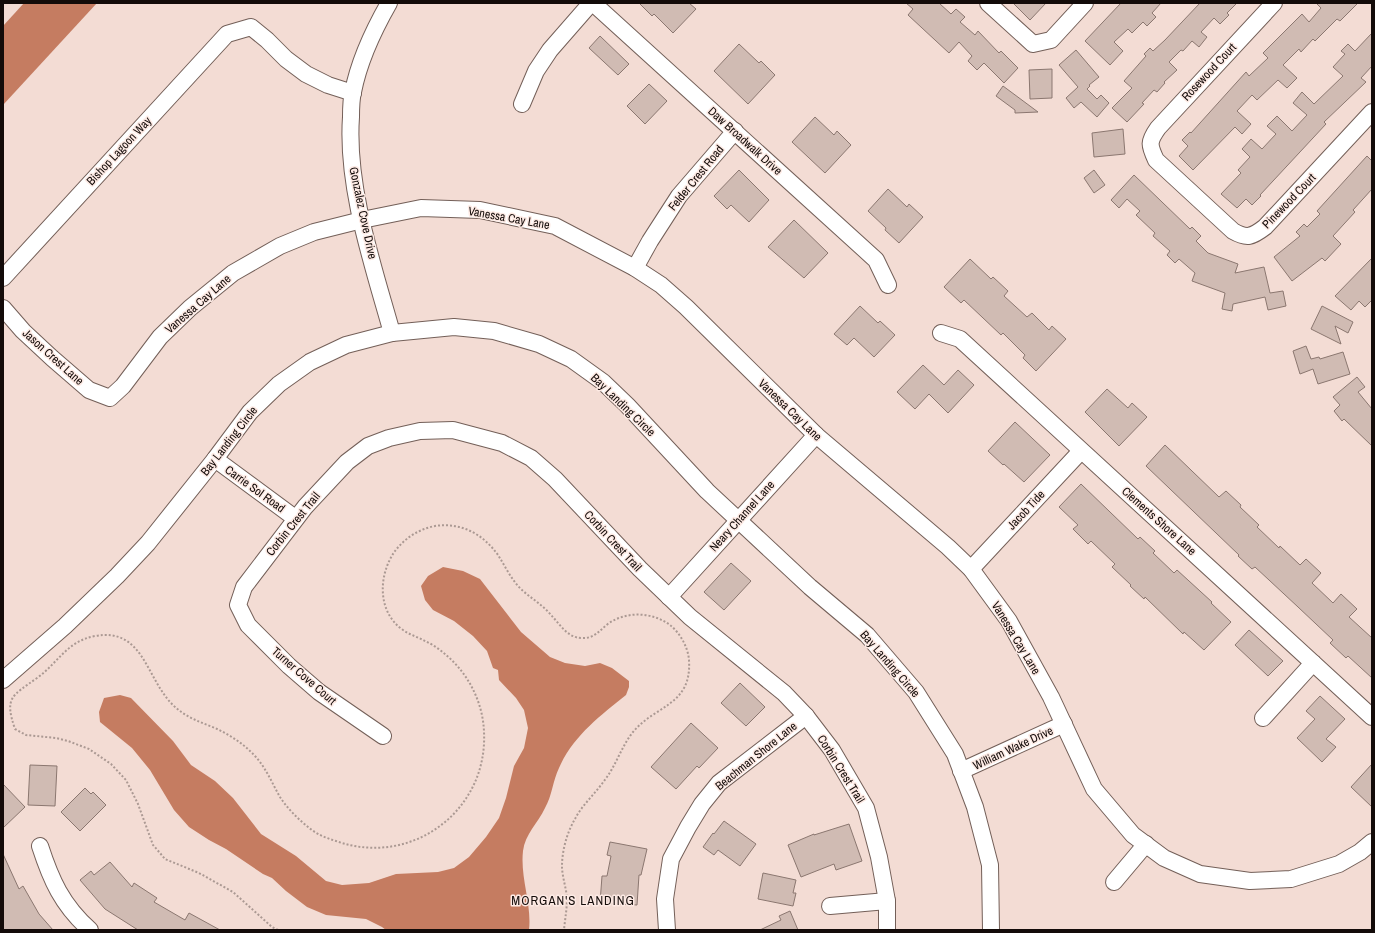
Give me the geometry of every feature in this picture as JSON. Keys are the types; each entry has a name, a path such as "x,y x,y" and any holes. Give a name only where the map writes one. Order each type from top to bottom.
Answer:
{"street":[{"name":"Gonzalez Cove Drive","path":"389,3 377,24 365,52 352,93 350,133 352,165 362,220 392,333"},
{"path":"522,104 536,71 550,50 592,3"},
{"name":"Daw Broadwalk Drive","path":"592,3 876,260 888,285"},
{"path":"988,3 1033,44 1051,40 1084,3"},
{"name":"Rosewood Court","path":"1149,145 1151,136 1158,128 1274,3"},
{"name":"Bishop Lagoon Way","path":"3,278 227,34 251,27 268,40 286,59 306,74 328,85 352,93"},
{"name":"Pinewood Court","path":"1149,145 1156,160 1232,231 1242,237 1249,236 1265,227 1372,112"},
{"name":"Felder Crest Road","path":"635,268 650,241 679,196 735,131"},
{"name":"Vanessa Cay Lane","path":"110,398 123,386 160,337 190,308 234,273 280,246 314,232 362,220 421,208 480,210 555,226 635,268 661,285 686,307 816,436 948,547 971,569 1009,621 1051,697 1094,789 1133,835 1164,858 1200,874 1250,881 1291,879 1339,864 1360,852 1372,842"},
{"name":"Jason Crest Lane","path":"3,308 29,336 89,390 110,398"},
{"name":"Bay Landing Circle","path":"3,680 65,626 117,576 148,543 215,459 250,412 280,384 310,362 346,345 392,333 454,327 494,331 539,344 571,359 603,382 627,405 707,491 810,587 867,635 916,692 955,754 975,807 990,865 991,930"},
{"name":"Clements Shore Lane","path":"941,333 960,339 1372,717"},
{"name":"Corbin Crest Trail","path":"238,605 244,587 295,518 347,462 368,446 389,438 420,431 453,430 502,442 531,458 555,478 640,569 690,617 784,693 806,716 832,750 866,808 879,857 887,901 887,930"},
{"name":"Neary Channel Lane","path":"669,597 816,436"},
{"name":"Jacob Tide","path":"971,569 1081,451"},
{"name":"Carrie Sol Road","path":"215,459 295,518"},
{"name":"Turner Cove Court","path":"238,605 248,625 289,666 319,692 383,736"},
{"path":"1263,718 1314,663"},
{"name":"Beachman Shore Lane","path":"667,930 665,899 671,859 702,804 720,783 806,716"},
{"name":"William Wake Drive","path":"962,771 1064,724"},
{"path":"1114,882 1146,844"},
{"path":"40,846 49,874 58,892 69,908 90,930"},
{"path":"830,906 887,901"}],"path":[{"path":"278,930 272,927 232,892 199,873 165,859 153,845 138,804 126,780 112,764 89,749 68,741 56,738 26,736 15,729 9,711 12,699 16,692 44,673 73,644 97,635 115,636 134,646 146,662 159,687 173,706 194,720 233,738 250,751 264,766 288,808 304,824 315,832 342,844 368,848 386,848 416,840 443,825 454,815 470,791 477,777 483,749 483,721 471,684 446,654 429,642 408,633 398,626 387,610 383,599 382,587 386,567 399,545 421,530 442,525 460,527 485,540 496,552 517,585 546,609 571,636 585,639 597,634 610,623 622,617 637,614 647,615 666,622 673,628 679,634 687,651 688,673 685,686 671,703 641,723 632,732 604,782 577,815 570,828 562,866 567,895 564,930"}],"shaded area":[{"path":"24,3 97,3 3,105 3,26"},
{"path":"443,567 463,571 480,579 521,632 550,657 565,663 585,666 600,663 612,668 629,681 629,687 626,695 588,727 572,746 557,773 547,803 526,839 523,851 523,871 529,910 529,930 386,930 366,919 326,915 307,907 272,878 263,874 226,849 189,827 174,810 150,770 132,748 100,722 99,712 104,698 120,695 131,698 173,741 191,765 215,781 233,798 261,834 296,856 326,881 342,885 369,883 396,874 438,872 454,868 469,857 486,837 499,818 514,766 524,748 528,728 524,710 516,698 499,680 498,670 493,668 487,651 473,636 454,621 433,610 425,600 421,586 428,576"}],"building":[{"path":"639,3 689,3 696,9 673,33 654,14 652,16"},
{"path":"906,3 939,3 951,14 956,9 965,17 960,22 975,35 978,31 999,53 1001,51 1018,68 1004,83 984,63 977,70 968,61 972,56 959,42 949,53 908,15 913,9"},
{"path":"1013,3 1046,3 1030,20"},
{"path":"1121,3 1161,3 1152,13 1156,17 1147,26 1143,22 1132,33 1128,29 1114,42 1123,51 1110,65 1085,41"},
{"path":"1200,3 1237,3 1227,13 1229,15 1220,24 1214,18 1201,32 1207,37 1199,47 1192,41 1183,51 1181,50 1169,62 1177,70 1164,82 1165,83 1157,92 1154,90 1142,103 1144,104 1127,122 1112,108 1132,88 1124,81 1146,56 1144,54 1150,48 1153,51"},
{"path":"1316,3 1358,3 1340,21 1337,19 1315,41 1313,39 1301,52 1299,49 1283,65 1297,78 1287,88 1278,80 1257,100 1252,95 1237,111 1251,124 1242,134 1235,127 1193,170 1179,156 1188,146 1182,140 1190,132 1191,133 1246,72 1249,76 1268,58 1263,53 1302,14 1309,22 1321,8"},
{"path":"1372,33 1372,66 1361,78 1366,82 1324,122 1326,124 1252,205 1246,199 1237,208 1221,194 1241,173 1238,170 1250,157 1242,149 1251,139 1262,149 1276,134 1267,126 1277,116 1292,131 1307,115 1293,103 1302,92 1314,104 1343,76 1333,67 1345,54 1341,51 1348,44 1355,51"},
{"path":"600,36 629,64 618,75 589,48"},
{"path":"739,44 759,63 761,61 775,75 748,104 714,71"},
{"path":"1076,50 1099,77 1089,85 1090,86 1087,89 1097,99 1101,95 1109,103 1097,117 1081,102 1074,108 1066,98 1078,87 1059,65"},
{"path":"1052,69 1052,98 1030,99 1029,70"},
{"path":"649,84 667,101 645,124 627,106"},
{"path":"1003,86 1038,112 1015,113 1015,110 996,96"},
{"path":"815,117 834,135 837,131 851,145 825,173 792,142"},
{"path":"1123,129 1125,154 1094,157 1092,133"},
{"path":"1367,156 1372,161 1372,189 1353,210 1355,212 1333,236 1341,244 1325,261 1322,258 1292,281 1274,257 1300,236 1296,232 1304,224 1307,227 1320,214 1317,211"},
{"path":"739,170 769,200 749,222 731,205 727,209 714,196"},
{"path":"1094,170 1105,185 1094,193 1084,178"},
{"path":"1134,175 1190,229 1192,227 1201,236 1196,241 1208,253 1238,264 1235,273 1264,267 1270,293 1283,291 1286,306 1268,310 1265,297 1233,304 1232,311 1222,309 1225,293 1192,281 1195,273 1179,259 1175,263 1167,255 1170,251 1153,236 1155,233 1136,215 1140,211 1127,199 1119,208 1111,200"},
{"path":"888,189 907,207 909,204 923,217 899,243 868,211"},
{"path":"794,220 828,253 804,278 768,247"},
{"path":"1372,258 1372,300 1365,307 1359,301 1351,310 1335,296"},
{"path":"970,259 991,279 993,277 1008,291 1004,296 1027,317 1032,313 1049,330 1052,326 1066,339 1036,371 1023,358 1025,355 1003,333 1001,335 964,300 961,303 944,287"},
{"path":"860,306 878,323 880,321 895,335 874,357 854,338 847,345 834,334"},
{"path":"1322,306 1353,322 1348,333 1335,326 1341,344 1311,329"},
{"path":"1306,346 1311,359 1319,357 1320,359 1343,352 1350,374 1318,384 1313,369 1300,374 1293,351"},
{"path":"923,365 944,385 958,370 974,385 948,413 929,394 915,409 897,392"},
{"path":"1357,377 1365,387 1358,392 1372,409 1372,446 1344,419 1342,421 1334,411 1340,405 1333,397"},
{"path":"1107,389 1128,408 1132,403 1147,417 1119,446 1085,412"},
{"path":"1015,422 1050,455 1024,482 988,451"},
{"path":"1165,445 1219,497 1226,491 1259,525 1257,527 1279,548 1280,546 1300,565 1306,559 1321,573 1312,583 1333,603 1341,594 1357,609 1349,617 1372,638 1372,678 1348,656 1346,658 1330,643 1333,640 1255,567 1252,569 1238,556 1239,555 1146,466"},
{"path":"1081,484 1138,539 1140,537 1155,551 1153,553 1174,573 1177,570 1212,602 1211,603 1231,622 1204,650 1184,632 1183,634 1145,597 1144,599 1130,586 1131,585 1112,567 1115,564 1091,541 1088,544 1073,529 1078,525 1059,507"},
{"path":"731,563 751,581 724,610 704,592"},
{"path":"1249,630 1283,661 1268,676 1235,645"},
{"path":"740,683 765,707 746,726 721,703"},
{"path":"1320,696 1345,719 1326,739 1336,747 1322,762 1297,738 1315,719 1306,711"},
{"path":"691,723 718,748 699,768 697,766 676,789 651,767"},
{"path":"1372,764 1372,807 1351,787"},
{"path":"30,765 57,766 55,806 28,805"},
{"path":"3,784 25,807 3,828"},
{"path":"85,788 91,794 93,792 106,805 80,831 61,812"},
{"path":"724,821 756,844 740,866 718,850 714,855 703,847"},
{"path":"849,824 862,861 836,870 834,864 801,877 788,845 814,834"},
{"path":"610,842 647,849 641,875 639,875 637,905 600,903 602,876 607,876 611,856 607,855"},
{"path":"3,854 19,889 23,886 39,914 53,930 3,930"},
{"path":"110,862 132,887 134,883 157,898 154,902 185,920 189,913 220,930 138,930 105,909 80,880 91,871 94,875"},
{"path":"763,873 796,880 793,893 796,893 793,906 758,899"},
{"path":"790,911 798,930 760,930 781,920 779,916"}],"district":[{"name":"MORGAN'S LANDING","path":"573,900"}]}
